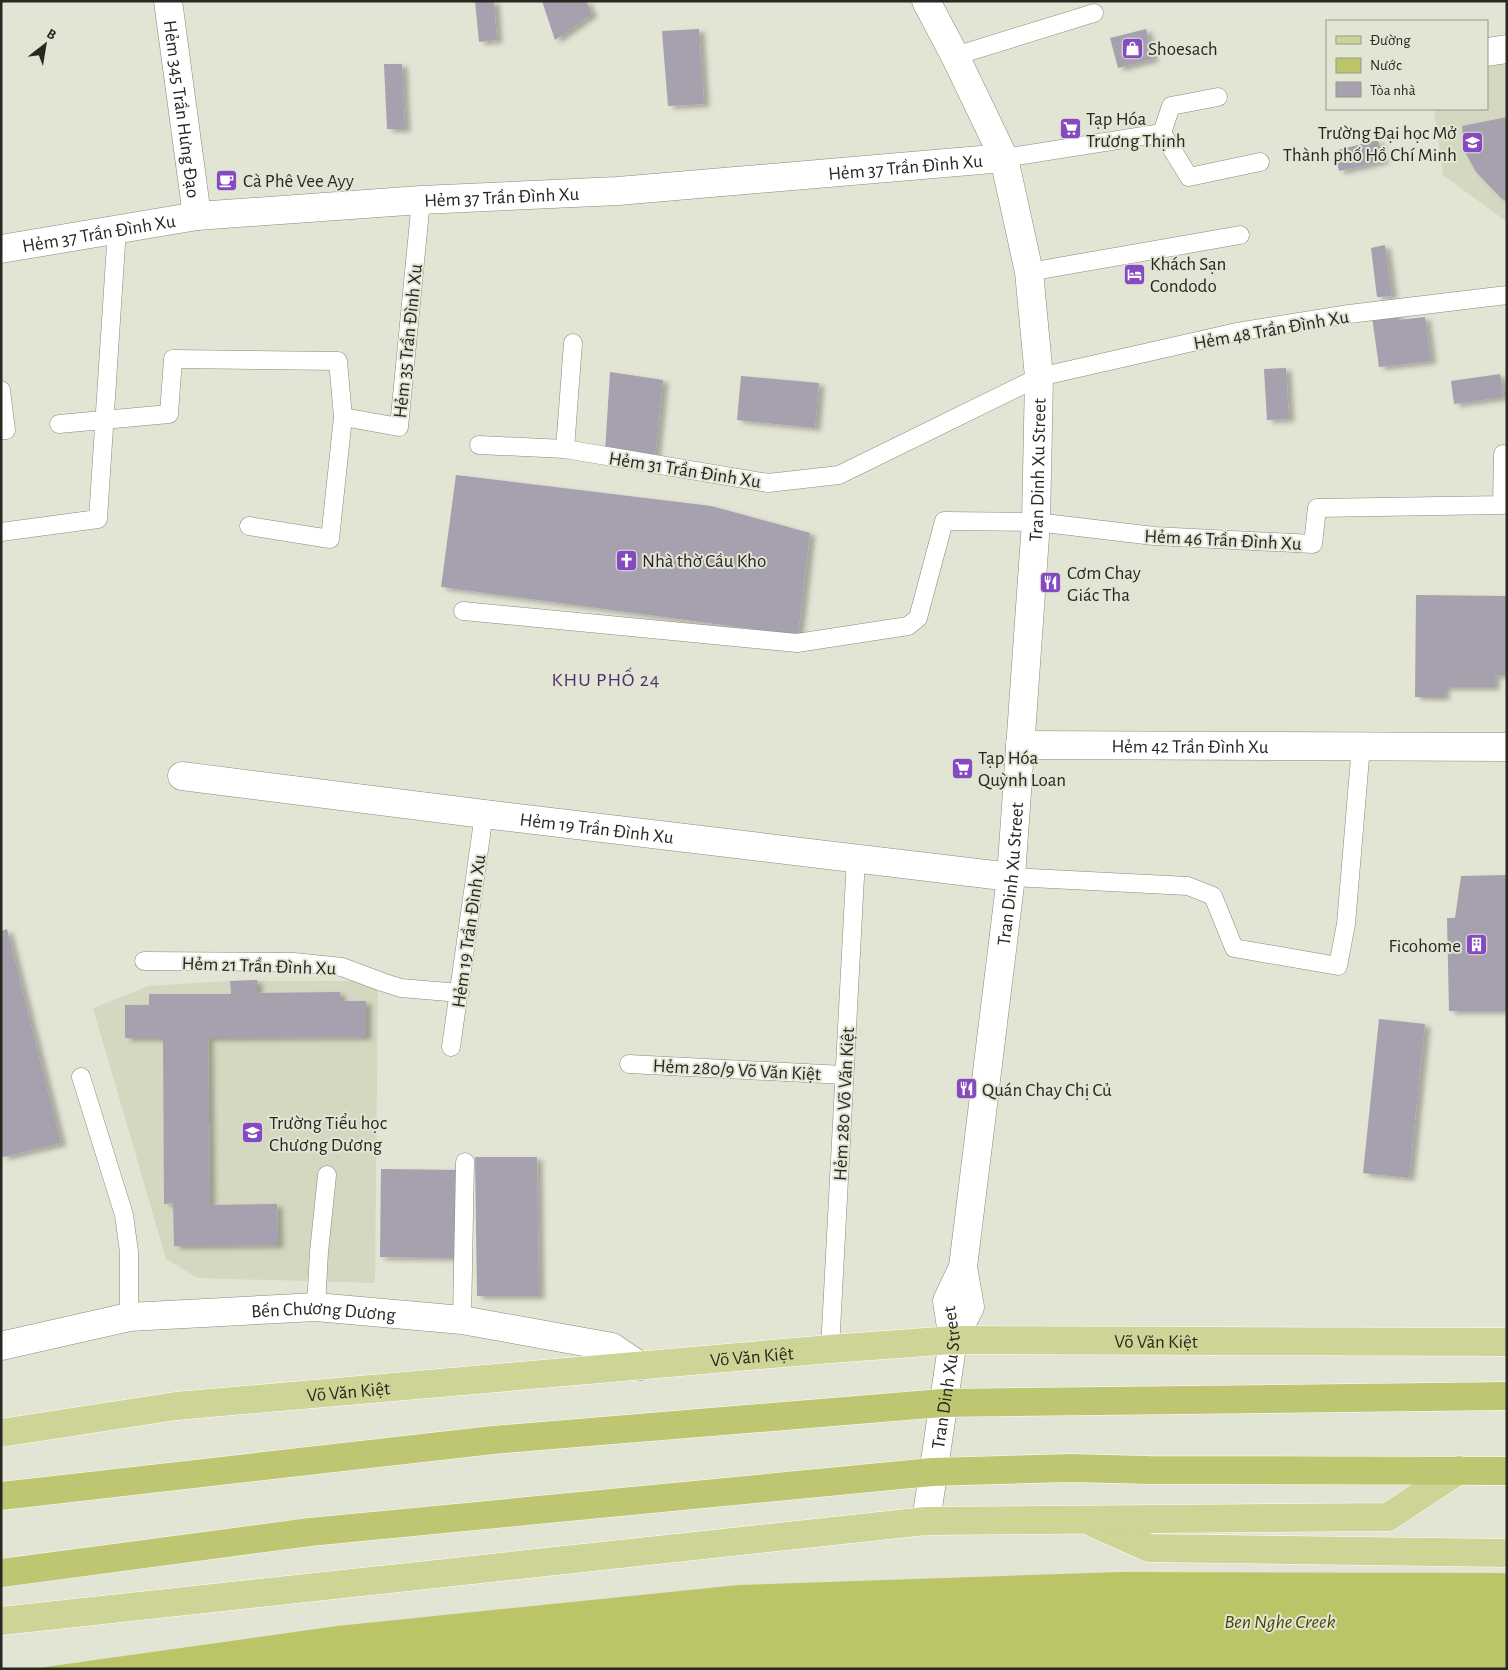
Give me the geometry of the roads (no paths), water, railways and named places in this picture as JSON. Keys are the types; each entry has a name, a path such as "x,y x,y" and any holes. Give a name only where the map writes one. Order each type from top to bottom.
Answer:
{"highway":[{"path":"1,1496 494,1440 942,1403 1507,1396"},
{"path":"1,1572 310,1532 932,1472 1070,1468 1507,1471"}],"main road":[{"name":"Võ Văn Kiệt","path":"1,1433 176,1406 953,1340 1507,1342"},
{"path":"1,1621 926,1520 1388,1518 1459,1470"},
{"path":"1086,1520 1149,1548 1507,1553"}],"street":[{"name":"Hẻm 345 Trần Hưng Ðạo","path":"168,1 197,216"},
{"name":"Tran Dinh Xu Street","path":"926,1 955,56 1004,158 1029,272 1039,377 1036,522 1011,877 963,1268 947,1301 953,1340 942,1403 926,1520"},
{"path":"1488,52 1507,49"},
{"name":"Hẻm 37 Trần Ðình Xu","path":"1,249 197,216 421,200 618,191 1004,158"},
{"name":"Hẻm 42 Trần Ðình Xu","path":"1020,745 1507,747"},
{"name":"Hẻm 19 Trần Ðình Xu","path":"182,776 1011,877"},
{"name":"Bến Chương Dương","path":"1,1346 130,1317 316,1307 462,1320 612,1347 640,1366"}],"lane":[{"path":"955,56 1094,13"},
{"path":"1162,132 1171,106 1218,97"},
{"path":"1004,158 1162,132"},
{"path":"1162,132 1190,177 1260,162"},
{"name":"Hẻm 35 Trần Đình Xu","path":"343,417 399,427 421,200"},
{"path":"1,532 98,520 117,229"},
{"path":"1029,272 1240,235"},
{"name":"Hẻm 48 Trần Ðình Xu","path":"1039,377 1237,332 1349,314 1507,295"},
{"path":"565,449 573,343"},
{"path":"59,424 170,414 173,359 338,361 343,417 330,539 249,526"},
{"name":"Hẻm 31 Trần Đinh Xu","path":"479,445 565,449 768,483 838,475 1039,377"},
{"path":"1,390 6,430 1,430"},
{"name":"Hẻm 46 Trần Ðình Xu","path":"1036,522 1154,536 1313,544 1318,508 1502,505 1503,454 1507,454"},
{"path":"463,611 797,643 908,626 918,618 944,521 1036,522"},
{"path":"1011,877 1188,886 1213,896 1234,948 1338,966 1346,924 1361,746"},
{"name":"Hẻm 19 Trần Đình Xu","path":"451,1047 484,814"},
{"name":"Hẻm 280 Võ Văn Kiệt","path":"830,1349 856,858"},
{"name":"Hẻm 21 Trần Đình Xu","path":"144,961 294,962 342,967 401,988 460,993"},
{"name":"Hẻm 280/9 Võ Văn Kiệt","path":"629,1064 844,1075"},
{"path":"81,1076 124,1215 129,1252 130,1317"},
{"path":"462,1320 465,1162"},
{"path":"316,1307 319,1252 327,1175"}],"water":[{"name":"Ben Nghe Creek","path":"1121,1572 1507,1573 1507,1669 31,1669 337,1626 739,1585"}],"place":[{"name":"Shoesach","path":"1132,48"},
{"name":"Tạp Hóa Trương Thịnh","path":"1070,129"},
{"name":"Trường Đại học Mở Thành phố Hồ Chí Minh","path":"1473,143"},
{"name":"Cà Phê Vee Ayy","path":"227,180"},
{"name":"Khách Sạn Condodo","path":"1134,274"},
{"name":"Nhà thờ Cầu Kho","path":"626,560"},
{"name":"Cơm Chay Giác Tha","path":"1051,583"},
{"name":"Tạp Hóa Quỳnh Loan","path":"962,768"},
{"name":"Ficohome","path":"1477,945"},
{"name":"Quán Chay Chị Củ","path":"966,1089"},
{"name":"Trường Tiểu học Chương Dương","path":"253,1133"}],"district":[{"name":"KHU PHỐ 24","path":"606,679"}]}
